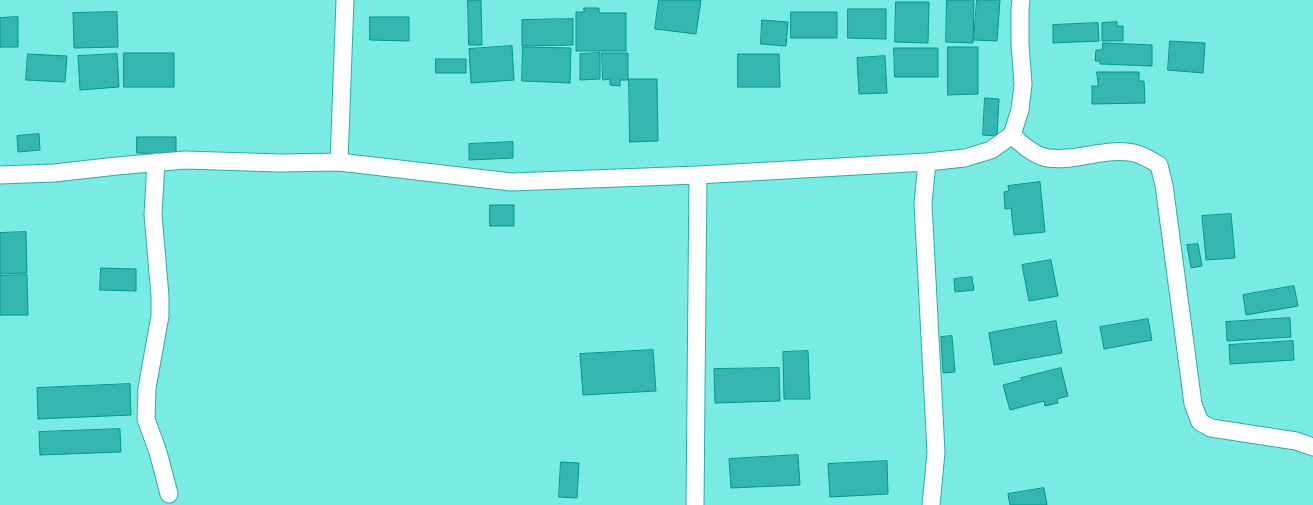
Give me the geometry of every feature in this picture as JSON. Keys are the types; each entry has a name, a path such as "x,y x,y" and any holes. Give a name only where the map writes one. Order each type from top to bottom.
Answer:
{"street":[{"path":"339,162 345,0"},
{"path":"0,175 54,173 185,160 280,163 339,162 511,182 698,175 926,162 965,158 992,150 1012,135 1020,110 1023,84 1020,44 1021,0"},
{"path":"1012,135 1025,147 1047,158 1069,158 1118,152 1142,155 1159,165 1164,185 1194,404 1200,422 1211,428 1296,441 1313,447"},
{"path":"156,162 153,215 160,296 160,316 147,388 146,419 158,452 169,494"},
{"path":"926,162 923,204 936,452 932,505"},
{"path":"695,505 698,175"}],"building":[{"path":"468,0 481,0 482,45 469,45"},
{"path":"659,0 701,0 696,34 655,29"},
{"path":"947,0 974,0 973,43 946,42"},
{"path":"977,0 1000,0 997,41 974,40"},
{"path":"896,2 929,2 928,43 895,42"},
{"path":"584,8 599,8 599,13 626,13 626,51 576,51 576,12 584,12"},
{"path":"848,9 886,9 886,39 848,38"},
{"path":"117,12 118,47 74,48 73,13"},
{"path":"791,12 837,12 837,38 791,38"},
{"path":"18,17 18,47 0,47 0,18"},
{"path":"370,17 409,17 409,41 370,40"},
{"path":"573,19 573,45 522,46 522,20"},
{"path":"762,20 788,22 786,46 761,44"},
{"path":"1117,22 1117,26 1123,26 1123,41 1102,41 1102,23"},
{"path":"1098,23 1099,41 1053,43 1053,25"},
{"path":"1170,41 1205,43 1203,73 1168,70"},
{"path":"1103,43 1152,45 1152,66 1100,64 1100,61 1095,61 1096,50 1102,50"},
{"path":"512,46 514,80 471,83 469,49"},
{"path":"523,47 571,48 570,83 522,81"},
{"path":"948,47 978,47 978,94 948,95"},
{"path":"894,48 938,48 938,77 895,77"},
{"path":"124,53 174,53 174,87 124,87"},
{"path":"600,53 600,79 580,80 580,54"},
{"path":"602,53 628,53 628,80 620,80 620,86 610,85 610,79 603,80"},
{"path":"28,54 67,56 65,82 26,80"},
{"path":"117,54 119,87 80,90 78,56"},
{"path":"738,54 779,54 780,87 738,87"},
{"path":"885,56 887,93 859,94 857,58"},
{"path":"436,59 466,59 466,73 436,73"},
{"path":"1097,72 1139,72 1139,81 1144,81 1145,103 1092,104 1092,86 1098,86"},
{"path":"629,79 657,79 658,141 630,142"},
{"path":"985,98 999,99 997,136 983,135"},
{"path":"39,134 40,150 18,152 17,136"},
{"path":"137,137 176,137 176,154 137,153"},
{"path":"513,142 513,158 469,160 469,144"},
{"path":"1040,182 1045,232 1014,235 1011,208 1005,209 1004,192 1009,191 1008,186"},
{"path":"490,205 514,205 514,226 490,226"},
{"path":"1231,214 1235,258 1206,260 1202,216"},
{"path":"26,232 27,273 0,274 0,233"},
{"path":"1198,244 1202,266 1191,268 1187,245"},
{"path":"1051,260 1058,296 1029,301 1022,265"},
{"path":"101,268 136,269 136,291 100,290"},
{"path":"27,275 28,315 0,315 0,276"},
{"path":"972,277 974,290 955,292 954,279"},
{"path":"1294,286 1298,306 1246,315 1243,295"},
{"path":"1290,318 1291,337 1227,341 1226,322"},
{"path":"1148,319 1152,340 1104,349 1100,327"},
{"path":"1056,321 1062,353 994,365 989,333"},
{"path":"952,336 955,372 943,373 941,337"},
{"path":"1293,341 1294,360 1230,364 1229,345"},
{"path":"653,350 656,391 583,395 580,354"},
{"path":"808,351 810,399 784,399 783,352"},
{"path":"779,368 780,401 715,403 714,369"},
{"path":"1061,368 1068,396 1057,399 1058,403 1045,406 1044,401 1010,410 1003,385 1022,380 1021,378"},
{"path":"130,384 131,415 38,419 37,388"},
{"path":"120,429 121,452 40,455 39,432"},
{"path":"798,455 800,485 731,488 729,459"},
{"path":"887,461 888,494 830,497 828,464"},
{"path":"561,462 579,463 577,498 559,497"},
{"path":"1044,488 1047,505 1010,505 1008,494"}]}
